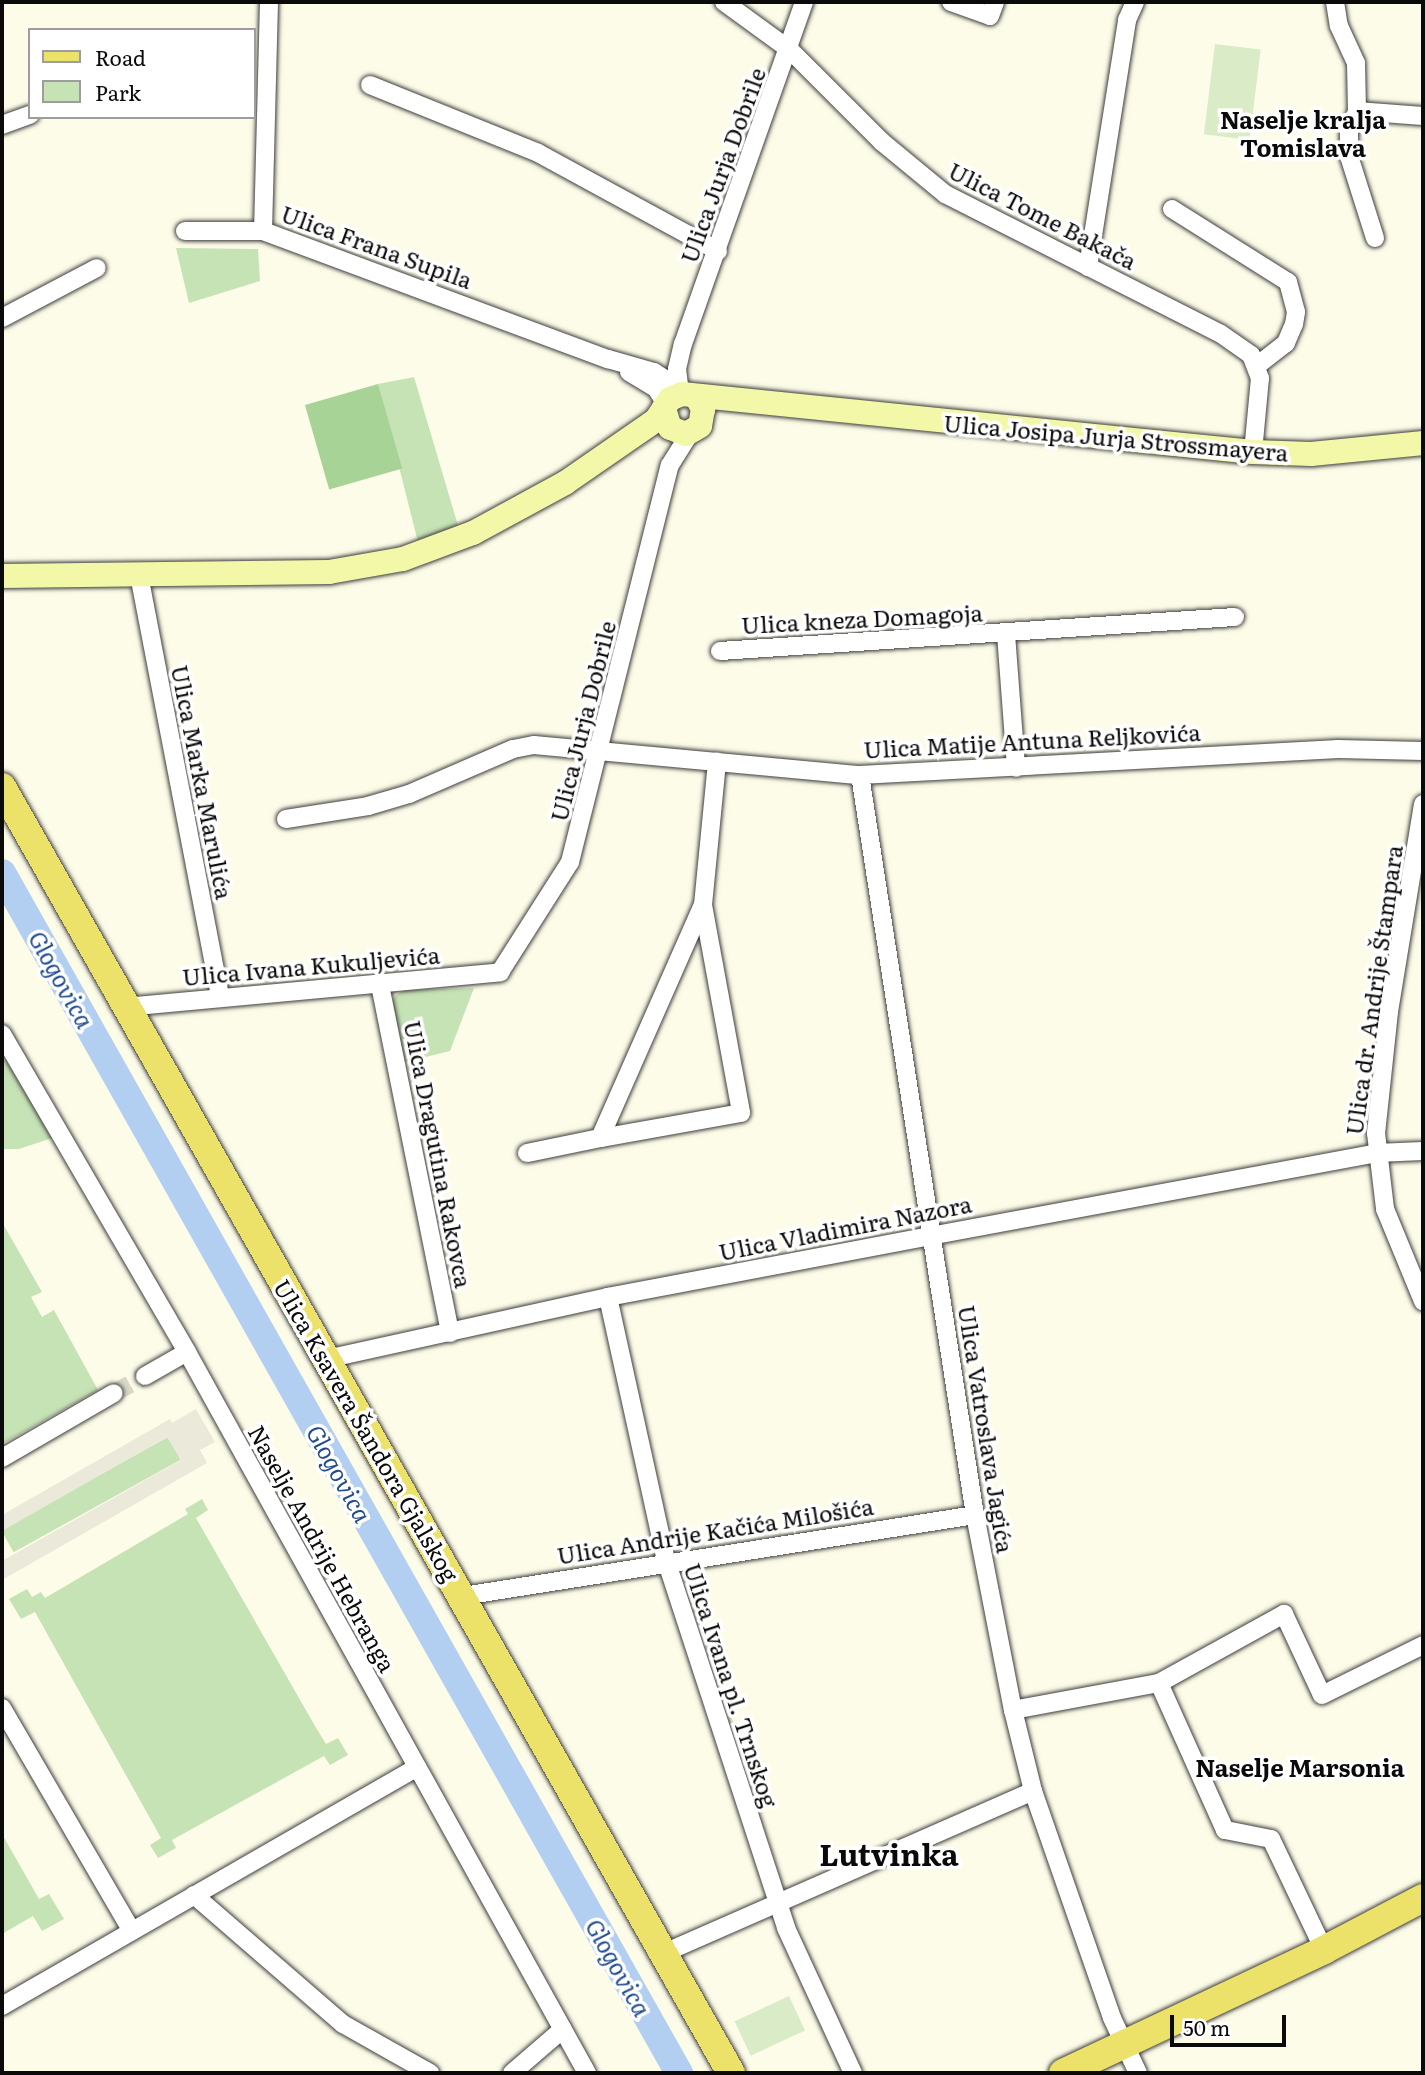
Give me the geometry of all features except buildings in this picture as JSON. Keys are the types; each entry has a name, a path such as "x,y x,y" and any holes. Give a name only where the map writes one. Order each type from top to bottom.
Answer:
{"main road":[{"name":"Ulica Josipa Jurja Strossmayera","path":"2,576 329,572 403,559 473,533 682,409 751,399 809,409 1253,452 1311,454 1423,443"},
{"name":"Ulica Ksavera Šandora Gjalskog","path":"2,787 731,2073"},
{"path":"1063,2073 1324,1950 1423,1898"}],"street":[{"name":"Ulica Frana Supila","path":"269,2 261,90 263,231 608,359 656,388 682,409"},
{"name":"Ulica Tome Bakača","path":"724,2 790,50 924,180 1221,334 1251,355 1257,366"},
{"name":"Ulica Jurja Dobrile","path":"500,972 570,862 601,749 670,466 682,409 677,369 683,344 790,50 804,2"},
{"path":"951,2 990,16 995,2"},
{"path":"1088,267 1127,20 1135,2"},
{"path":"1335,2 1339,26 1356,63 1357,111 1349,132 1349,156 1375,238"},
{"path":"370,85 538,153 718,251"},
{"path":"1357,111 1423,116"},
{"path":"2,125 28,116"},
{"path":"1172,209 1288,282 1296,312 1294,324 1286,343 1257,366 1253,452"},
{"path":"185,231 263,231"},
{"path":"2,318 97,268"},
{"name":"Ulica Marka Marulića","path":"139,575 220,997"},
{"name":"Ulica kneza Domagoja","path":"720,651 1235,617"},
{"name":"Ulica kneza Domagoja","path":"1006,634 1016,768"},
{"name":"Ulica Matije Antuna Reljkovića","path":"286,818 368,806 410,794 513,749 554,744 860,775 1338,749 1423,751"},
{"path":"527,1153 741,1113 703,905 717,762"},
{"name":"Ulica Vatroslava Jagića","path":"860,775 975,1515 1013,1710 1033,1791 1125,2045 1138,2073"},
{"name":"Ulica dr. Andrije Štampara","path":"1423,804 1389,1012 1376,1153 1385,1209 1423,1301"},
{"path":"600,1138 703,905"},
{"name":"Ulica Ivana Kukuljevića","path":"126,1007 500,972"},
{"name":"Ulica Dragutina Rakovca","path":"380,985 450,1333"},
{"name":"Naselje Andrije Hebranga","path":"3,1040 187,1352 587,2073"},
{"name":"Ulica Vladimira Nazora","path":"326,1359 608,1297 1376,1153 1423,1151"},
{"name":"Ulica Ivana pl. Trnskog","path":"608,1297 666,1560 776,1902 853,2073"},
{"path":"145,1376 187,1352"},
{"path":"2,1458 114,1393"},
{"name":"Ulica Andrije Kačića Milošića","path":"463,1596 666,1560 975,1515"},
{"path":"1013,1710 1159,1683 1284,1614 1322,1695 1423,1645"},
{"path":"1159,1683 1225,1830 1271,1839 1324,1950"},
{"path":"2,1708 132,1931"},
{"path":"2,2006 416,1767"},
{"path":"664,1953 1033,1791"},
{"path":"194,1895 343,2024 430,2073"},
{"path":"512,2073 563,2029"}],"green space":[{"path":"1215,44 1261,50 1250,140 1204,134"},
{"path":"176,248 258,249 260,281 189,303"},
{"path":"414,377 459,529 419,546 378,384"},
{"path":"378,384 402,469 329,490 305,405"},
{"path":"474,988 450,1051 405,1062 392,1002 395,996 405,990"},
{"path":"2,1058 52,1138 19,1149 2,1149"},
{"path":"2,1222 42,1292 31,1297 42,1317 54,1310 98,1390 2,1444"},
{"path":"168,1437 181,1460 14,1552 2,1529"},
{"path":"202,1499 208,1510 196,1518 326,1744 338,1738 348,1755 330,1765 324,1756 172,1840 176,1848 158,1858 150,1845 161,1838 35,1612 21,1619 9,1599 27,1589 32,1597 41,1592 45,1598 188,1514 185,1509"},
{"path":"2,1834 39,1899 49,1894 64,1919 42,1931 33,1916 2,1934"},
{"path":"789,1996 805,2030 751,2056 735,2021"}],"shaded area":[{"path":"196,1409 215,1442 200,1450 207,1463 2,1580 2,1561 181,1460 167,1437 2,1531 2,1515 170,1419 172,1423"}],"waterway":[{"name":"Glogovica","path":"2,873 679,2073"}],"tunnel":[{"path":"114,1393 145,1376"}],"district":[{"name":"Naselje kralja Tomislava","path":"1303,133"},
{"name":"Naselje Marsonia","path":"1300,1767"},
{"name":"Lutvinka","path":"889,1853"}]}
